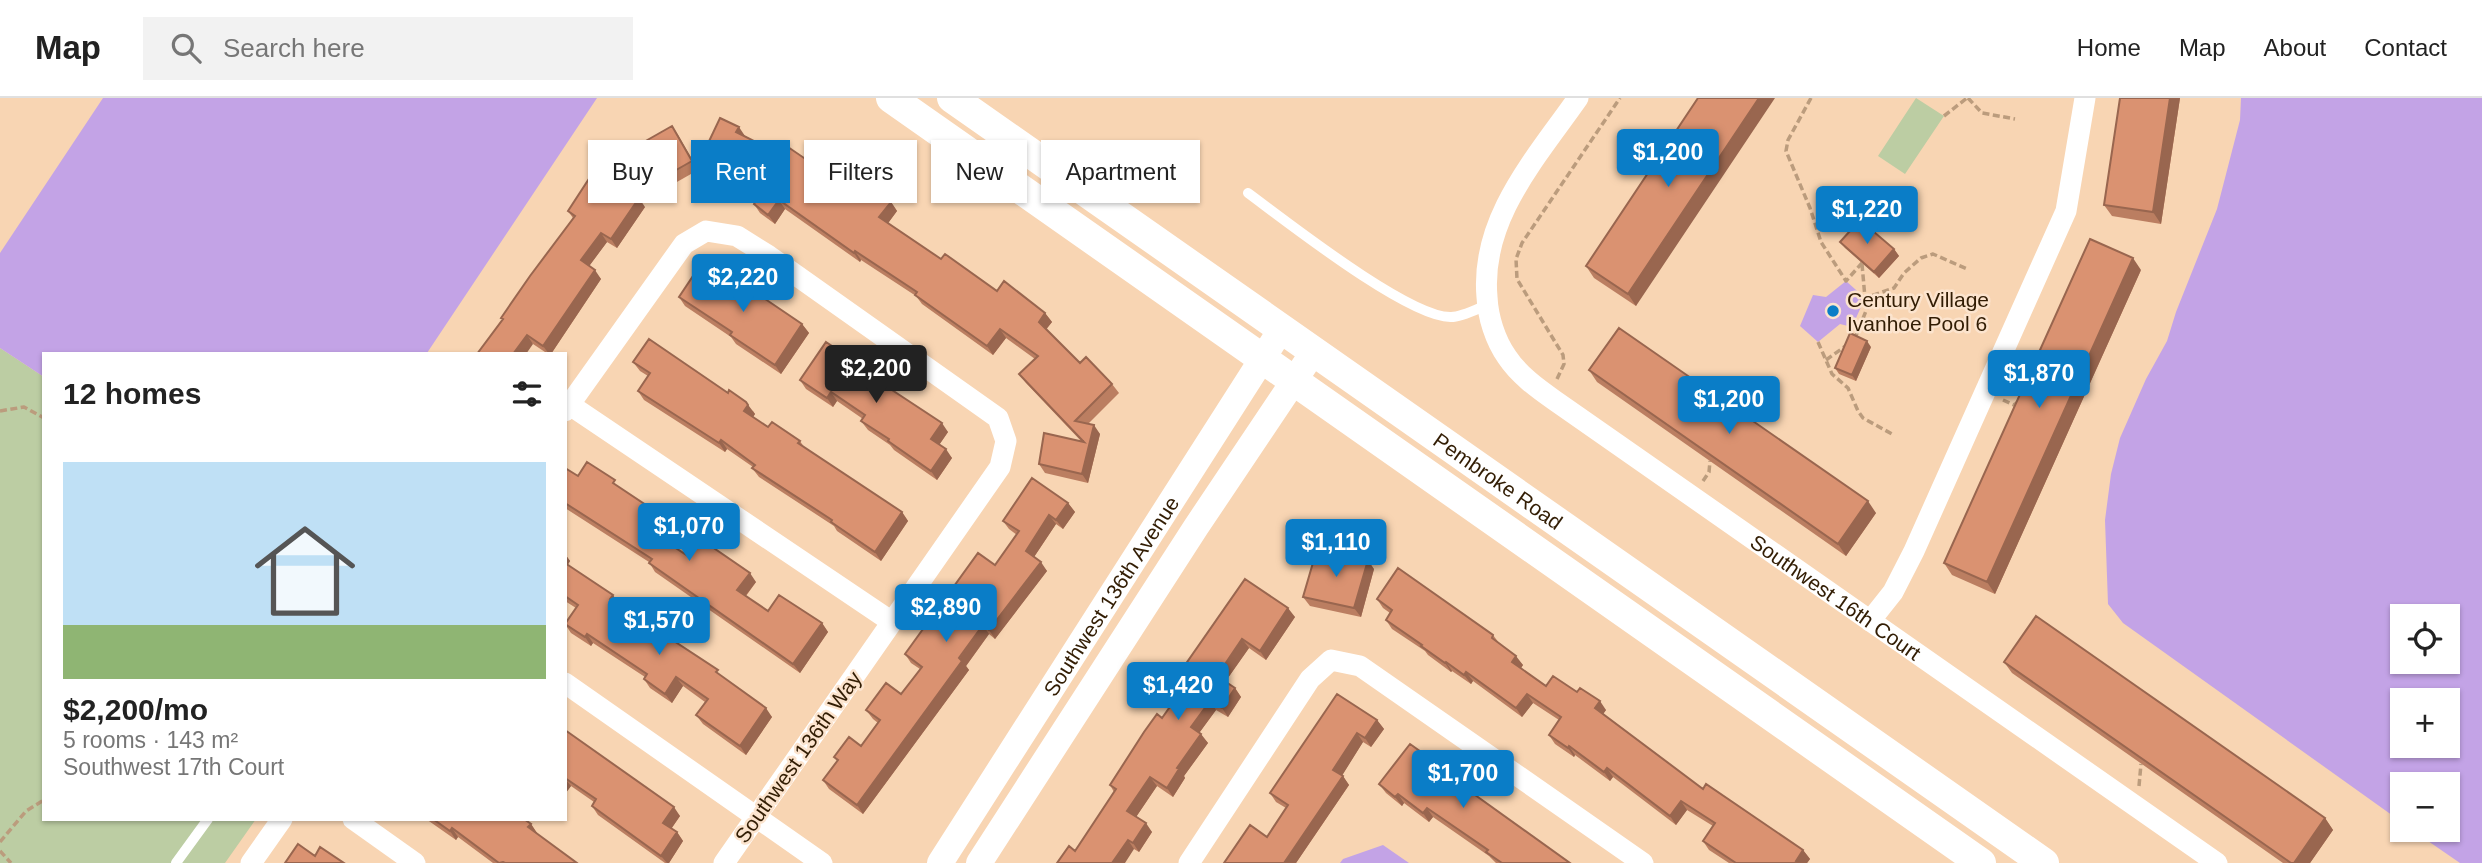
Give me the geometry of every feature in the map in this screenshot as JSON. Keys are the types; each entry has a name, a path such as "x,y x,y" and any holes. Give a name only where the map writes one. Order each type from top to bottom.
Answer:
{"main road":[{"name":"Pembroke Road","path":"891,98 1981,863"},
{"name":"Pembroke Road","path":"952,98 2044,863"}],"street":[{"name":"Southwest 16th Court","path":"1577,98 1512,194 1500,216 1487,259 1487,305 1506,356 1535,387 2217,863"},
{"path":"1870,621 1893,592 1914,551 2067,211 2085,98"},
{"name":"Southwest 136th Way","path":"568,408 684,244 705,231 737,236 769,256 998,418 1006,441 1000,467 724,863"},
{"name":"Southwest 136th Avenue","path":"940,863 1282,328"},
{"name":"Southwest 136th Avenue","path":"978,863 1314,351"},
{"path":"568,408 892,622"},
{"path":"1189,863 1310,679 1331,660 1360,666 1643,863"},
{"path":"567,684 822,863"},
{"path":"251,863 281,821"},
{"path":"356,821 415,863"}],"lane":[{"path":"1248,193 1349,265 1414,307 1451,317 1487,305"},
{"path":"176,863 207,821"}],"path":[{"path":"1552,386 1564,365 1563,355 1517,279 1516,259 1522,243 1620,98"},
{"path":"1811,98 1788,140 1786,151 1821,242 1846,281 1862,263 1865,298 1894,288 1903,273 1921,258 1933,254 1967,269"},
{"path":"1944,116 1967,98 1982,113 2015,119"},
{"path":"1637,137 1670,163"},
{"path":"1826,360 1855,339 1872,296"},
{"path":"1818,342 1832,374 1848,388 1863,418 1892,433"},
{"path":"1986,391 2014,405 2020,400"},
{"path":"0,411 24,407 42,417"},
{"path":"0,842 26,811 42,801"},
{"path":"0,851 11,863"}],"green space":[{"path":"1916,98 1944,116 1905,174 1878,156"},
{"path":"0,348 42,376 42,821 255,821 225,863 0,863"}],"shaded area":[{"path":"103,98 597,98 428,352 42,352 42,376 0,348 0,253"},
{"path":"2241,98 2482,98 2482,863 2460,863 2429,842 2460,842 2460,772 2390,772 2390,814 2123,623 2108,604 2105,520 2111,474 2120,438 2146,379 2167,341 2217,209 2240,120"},
{"name":"Century Village Ivanhoe Pool 6","path":"1846,281 1865,298 1852,327 1840,324 1818,342 1800,326 1813,295 1826,297"},
{"path":"1383,845 1409,863 1340,863 1343,859"}],"building":[{"path":"1698,98 1759,98 1628,294 1586,266"},
{"path":"2120,98 2170,98 2153,212 2104,205"},
{"path":"720,118 739,127 736,132 752,140 710,140"},
{"path":"672,126 691,162 677,170 677,140 647,140"},
{"path":"790,148 804,158 804,203 890,203 879,217 941,259 945,254 997,291 1004,281 1045,313 1039,322 1080,363 1086,357 1112,384 1075,421 1094,425 1082,474 1039,464 1044,433 1084,442 1019,374 1038,356 1000,329 987,346 915,295 917,292 855,251 854,253 783,203 790,203"},
{"path":"588,180 588,203 636,203 611,239 601,233 581,260 595,270 543,346 527,335 514,352 478,352 530,276 575,216 568,211"},
{"path":"755,203 777,203 768,215"},
{"path":"1860,220 1894,249 1874,272 1840,242"},
{"path":"2090,239 2133,258 1987,582 1944,563"},
{"path":"721,269 802,324 775,365 679,297 695,273 711,284"},
{"path":"1619,328 1868,501 1838,544 1589,370"},
{"path":"1850,333 1867,341 1852,375 1835,368"},
{"path":"649,339 728,393 729,390 746,402 748,405 744,411 768,427 772,422 800,441 798,443 902,512 875,552 831,522 832,520 752,468 755,465 721,440 719,443 638,391 650,373 633,362"},
{"path":"826,342 853,360 851,363 942,423 931,439 946,449 931,471 861,421 865,415 831,392 827,398 800,380"},
{"path":"587,462 667,519 656,535 688,556 699,538 750,573 737,590 768,611 779,595 822,623 793,664 649,563 652,559 567,504 567,469 578,476"},
{"path":"1032,478 1068,503 1056,520 1049,515 1026,551 1041,562 989,630 983,625 959,658 962,661 857,805 823,780 838,760 834,757 849,737 861,746 880,720 866,710 886,683 901,694 922,667 905,654 978,553 995,565 1019,531 1003,521"},
{"path":"1317,549 1368,560 1354,608 1303,597"},
{"path":"567,564 613,595 610,599 718,670 716,672 766,708 740,746 696,715 708,699 676,677 665,694 644,679 647,674 587,634 585,637 567,625 578,605 567,597"},
{"path":"1398,568 1493,635 1492,638 1516,656 1512,662 1546,686 1553,676 1577,692 1580,688 1600,701 1595,708 1703,789 1706,784 1803,850 1796,861 1800,863 1736,863 1703,841 1715,823 1681,801 1670,816 1607,768 1604,772 1549,735 1561,717 1527,694 1516,708 1466,672 1464,675 1421,646 1386,620 1392,610 1377,599"},
{"path":"1245,579 1288,608 1260,651 1242,639 1217,676 1235,688 1222,708 1210,701 1191,727 1201,734 1177,768 1179,769 1167,788 1150,777 1127,811 1146,823 1133,843 1128,840 1112,863 1057,863 1069,846 1075,851 1116,789 1110,785 1144,732 1157,714 1162,718 1186,684 1176,678"},
{"path":"2036,616 2325,818 2294,863 2004,662"},
{"path":"1337,694 1377,720 1365,738 1357,733 1333,770 1343,776 1284,863 1224,863 1250,825 1267,837 1288,805 1270,793"},
{"path":"567,731 674,807 663,823 677,832 661,856 592,806 596,799 567,779"},
{"path":"1410,744 1452,774 1450,777 1570,863 1502,863 1486,852 1488,850 1427,808 1423,813 1398,794 1395,797 1379,784"},
{"path":"436,821 527,821 531,824 528,827 577,863 499,863 452,828 450,831"},
{"path":"298,844 315,856 320,847 344,863 285,863"}],"place":[{"name":"Century Village Ivanhoe Pool 6","path":"1833,311"}]}
